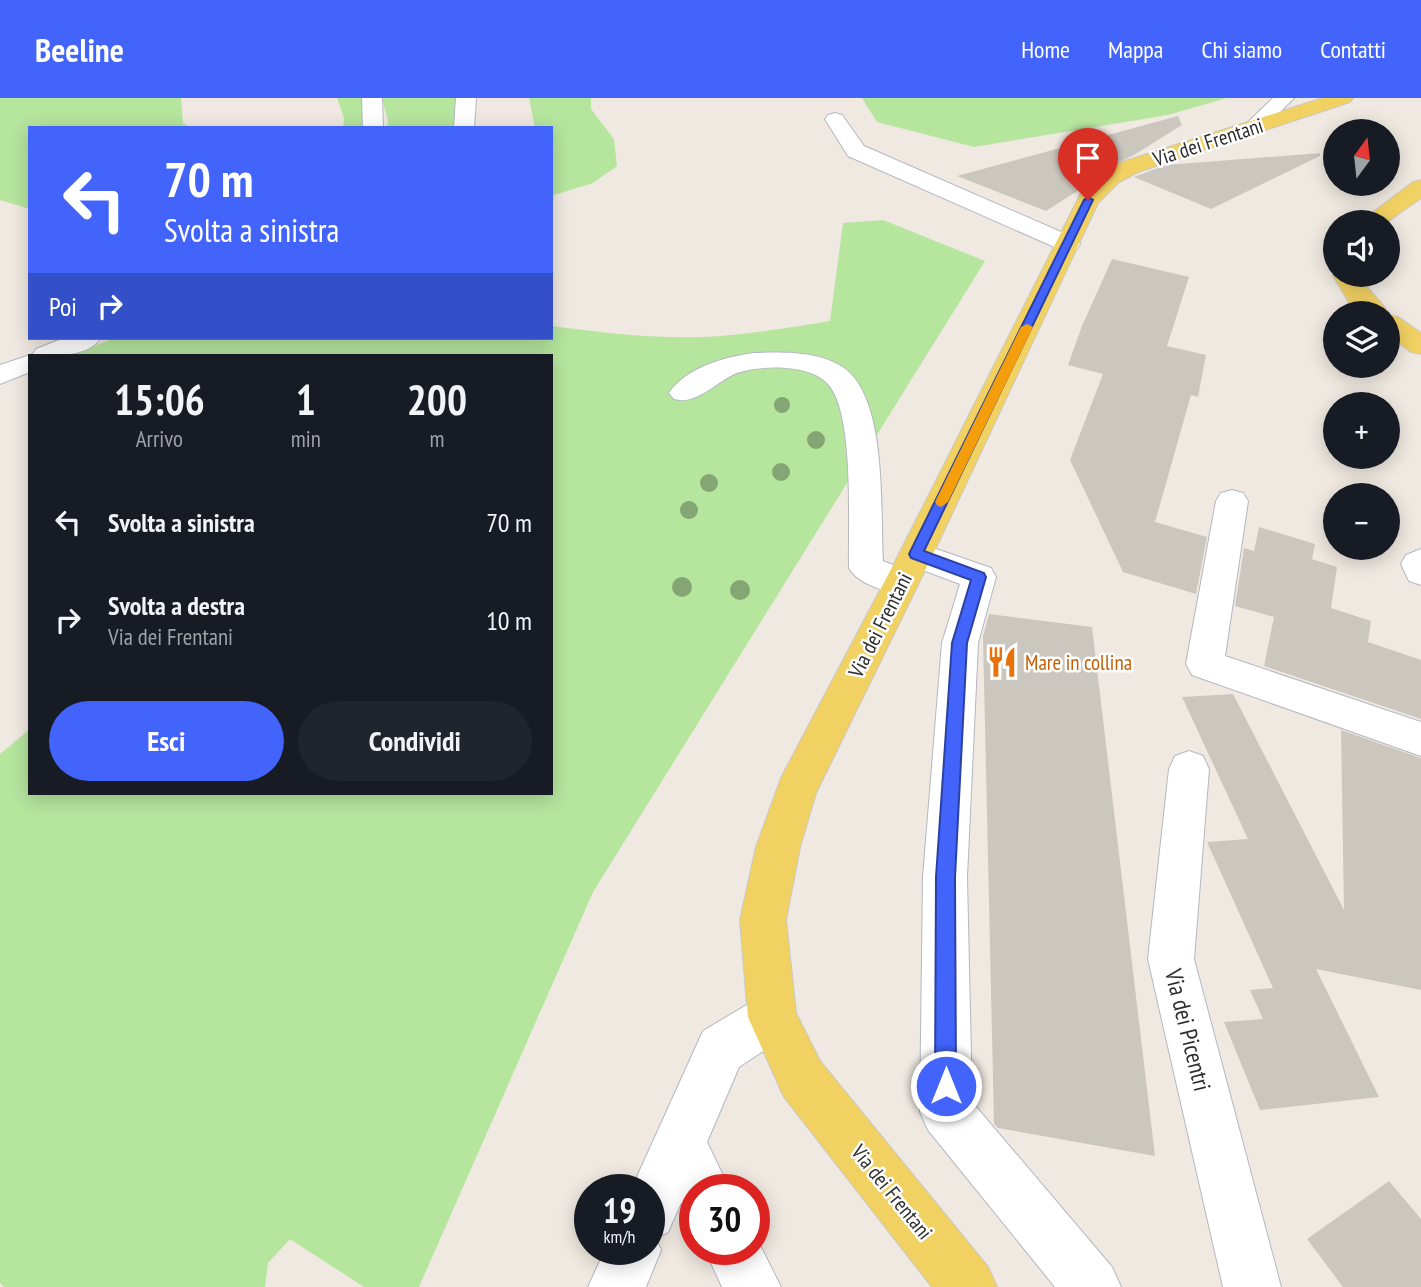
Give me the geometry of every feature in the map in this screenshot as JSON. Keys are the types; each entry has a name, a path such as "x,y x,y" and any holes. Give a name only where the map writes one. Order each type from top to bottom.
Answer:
{"main road":[{"name":"Via dei Frentani","path":"968,1287 802,1079 772,1017 763,920 778,847 796,791 909,568 1088,200 1111,177 1149,160 1343,98"},
{"path":"1388,210 1421,187"},
{"path":"1400,331 1421,346"}],"street":[{"path":"372,98 373,126"},
{"path":"464,126 466,98"},
{"path":"1254,127 1283,98"},
{"path":"835,120 856,151 1068,244"},
{"path":"48,354 82,340"},
{"path":"684,393 716,370 739,362 793,361 825,369 842,381 853,403 865,480 866,568 909,568 979,577 960,643 959,656 946,877 946,1112 1092,1287"},
{"path":"0,374 28,363"},
{"path":"1232,501 1205,664 1421,740"},
{"path":"1421,562 1418,564 1421,572"},
{"name":"Via dei Picentri","path":"1189,769 1171,959 1252,1287"},
{"path":"665,1177 721,1049 772,1017"},
{"path":"680,1144 695,1174"},
{"path":"617,1287 627,1265"},
{"path":"741,1265 752,1287"}],"green space":[{"path":"0,98 181,98 183,123 187,126 28,126 28,208 0,200"},
{"path":"337,98 362,98 365,102 365,126 343,126 344,118"},
{"path":"382,98 459,98 455,126 387,126"},
{"path":"529,98 591,98 591,109 614,139 617,166 593,183 553,195 553,126 535,126"},
{"path":"862,98 1227,98 1168,115 974,147 877,122"},
{"path":"883,220 985,261 593,892 419,1287 364,1287 290,1239 268,1263 265,1287 4,1287 0,1283 0,754 28,731 28,795 553,795 553,354 75,354 109,340 553,340 553,326 645,336 702,337 830,321 843,223"}],"building":[{"path":"1178,116 1182,125 1134,155 1102,170 1085,186 1046,211 957,176"},
{"path":"1320,153 1320,156 1211,209 1134,177 1166,165"},
{"path":"1112,259 1189,277 1167,346 1206,355 1198,397 1191,395 1155,522 1207,537 1196,594 1123,572 1070,460 1103,374 1068,365"},
{"path":"1259,527 1315,544 1312,559 1337,567 1331,608 1371,621 1368,642 1421,660 1421,719 1264,666 1274,617 1235,606 1244,548 1254,551"},
{"path":"989,614 1092,627 1155,1156 998,1128 994,1124 983,636"},
{"path":"1233,694 1344,910 1341,730 1421,758 1421,990 1316,969 1379,1097 1260,1110 1224,1022 1263,1019 1250,990 1273,988 1207,842 1248,839 1182,697"},
{"path":"1389,1181 1421,1219 1421,1287 1343,1287 1307,1239"}],"slow traffic":[{"path":"941,502 1027,327"}],"place":[{"name":"Mare in collina","path":"1002,662"}],"route":[{"path":"946,1086 946,877 960,643 979,577 916,554 1088,200"}]}
